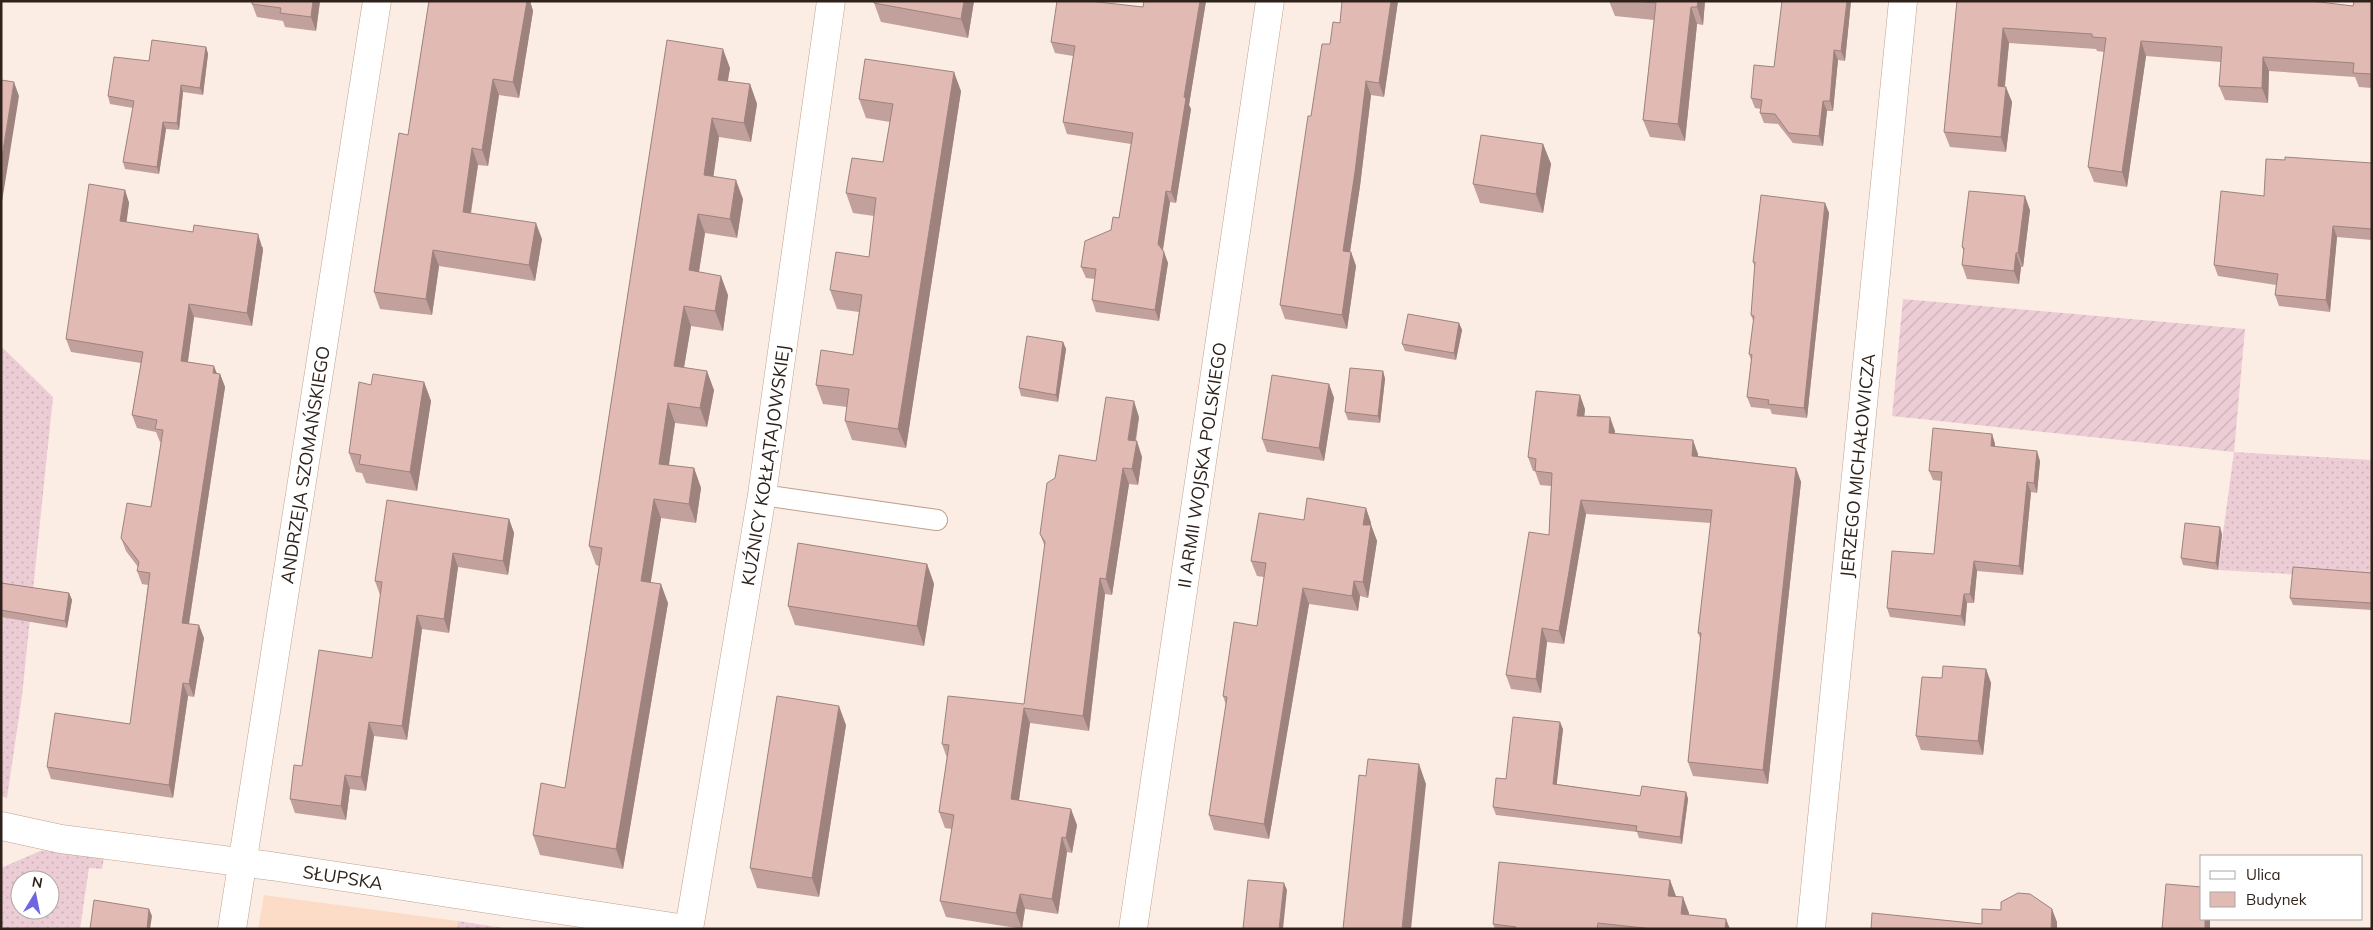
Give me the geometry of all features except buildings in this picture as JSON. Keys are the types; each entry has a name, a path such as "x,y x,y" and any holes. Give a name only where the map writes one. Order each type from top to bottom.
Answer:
{"street":[{"name":"ANDRZEJA SZOMAŃSKIEGO","path":"232,929 377,1"},
{"name":"KUŹNICY KOŁŁĄTAJOWSKIEJ","path":"687,929 762,495 831,1"},
{"name":"II ARMII WOJSKA POLSKIEGO","path":"1133,929 1270,1"},
{"name":"JERZEGO MICHAŁOWICZA","path":"1811,929 1903,1"},
{"name":"SŁUPSKA","path":"1,826 61,839 242,863 687,929"}],"lane":[{"path":"762,495 937,520"}],"shaded area":[{"path":"1903,299 2245,329 2234,452 1892,416"},
{"path":"1,346 53,397 22,696 7,798 1,796"},
{"path":"2234,452 2372,460 2372,579 2218,570"},
{"path":"53,850 104,858 102,869 89,868 80,929 1,929 1,868 40,851"},
{"path":"264,895 458,921 457,929 258,929"},
{"path":"458,921 510,929 457,929"}]}
